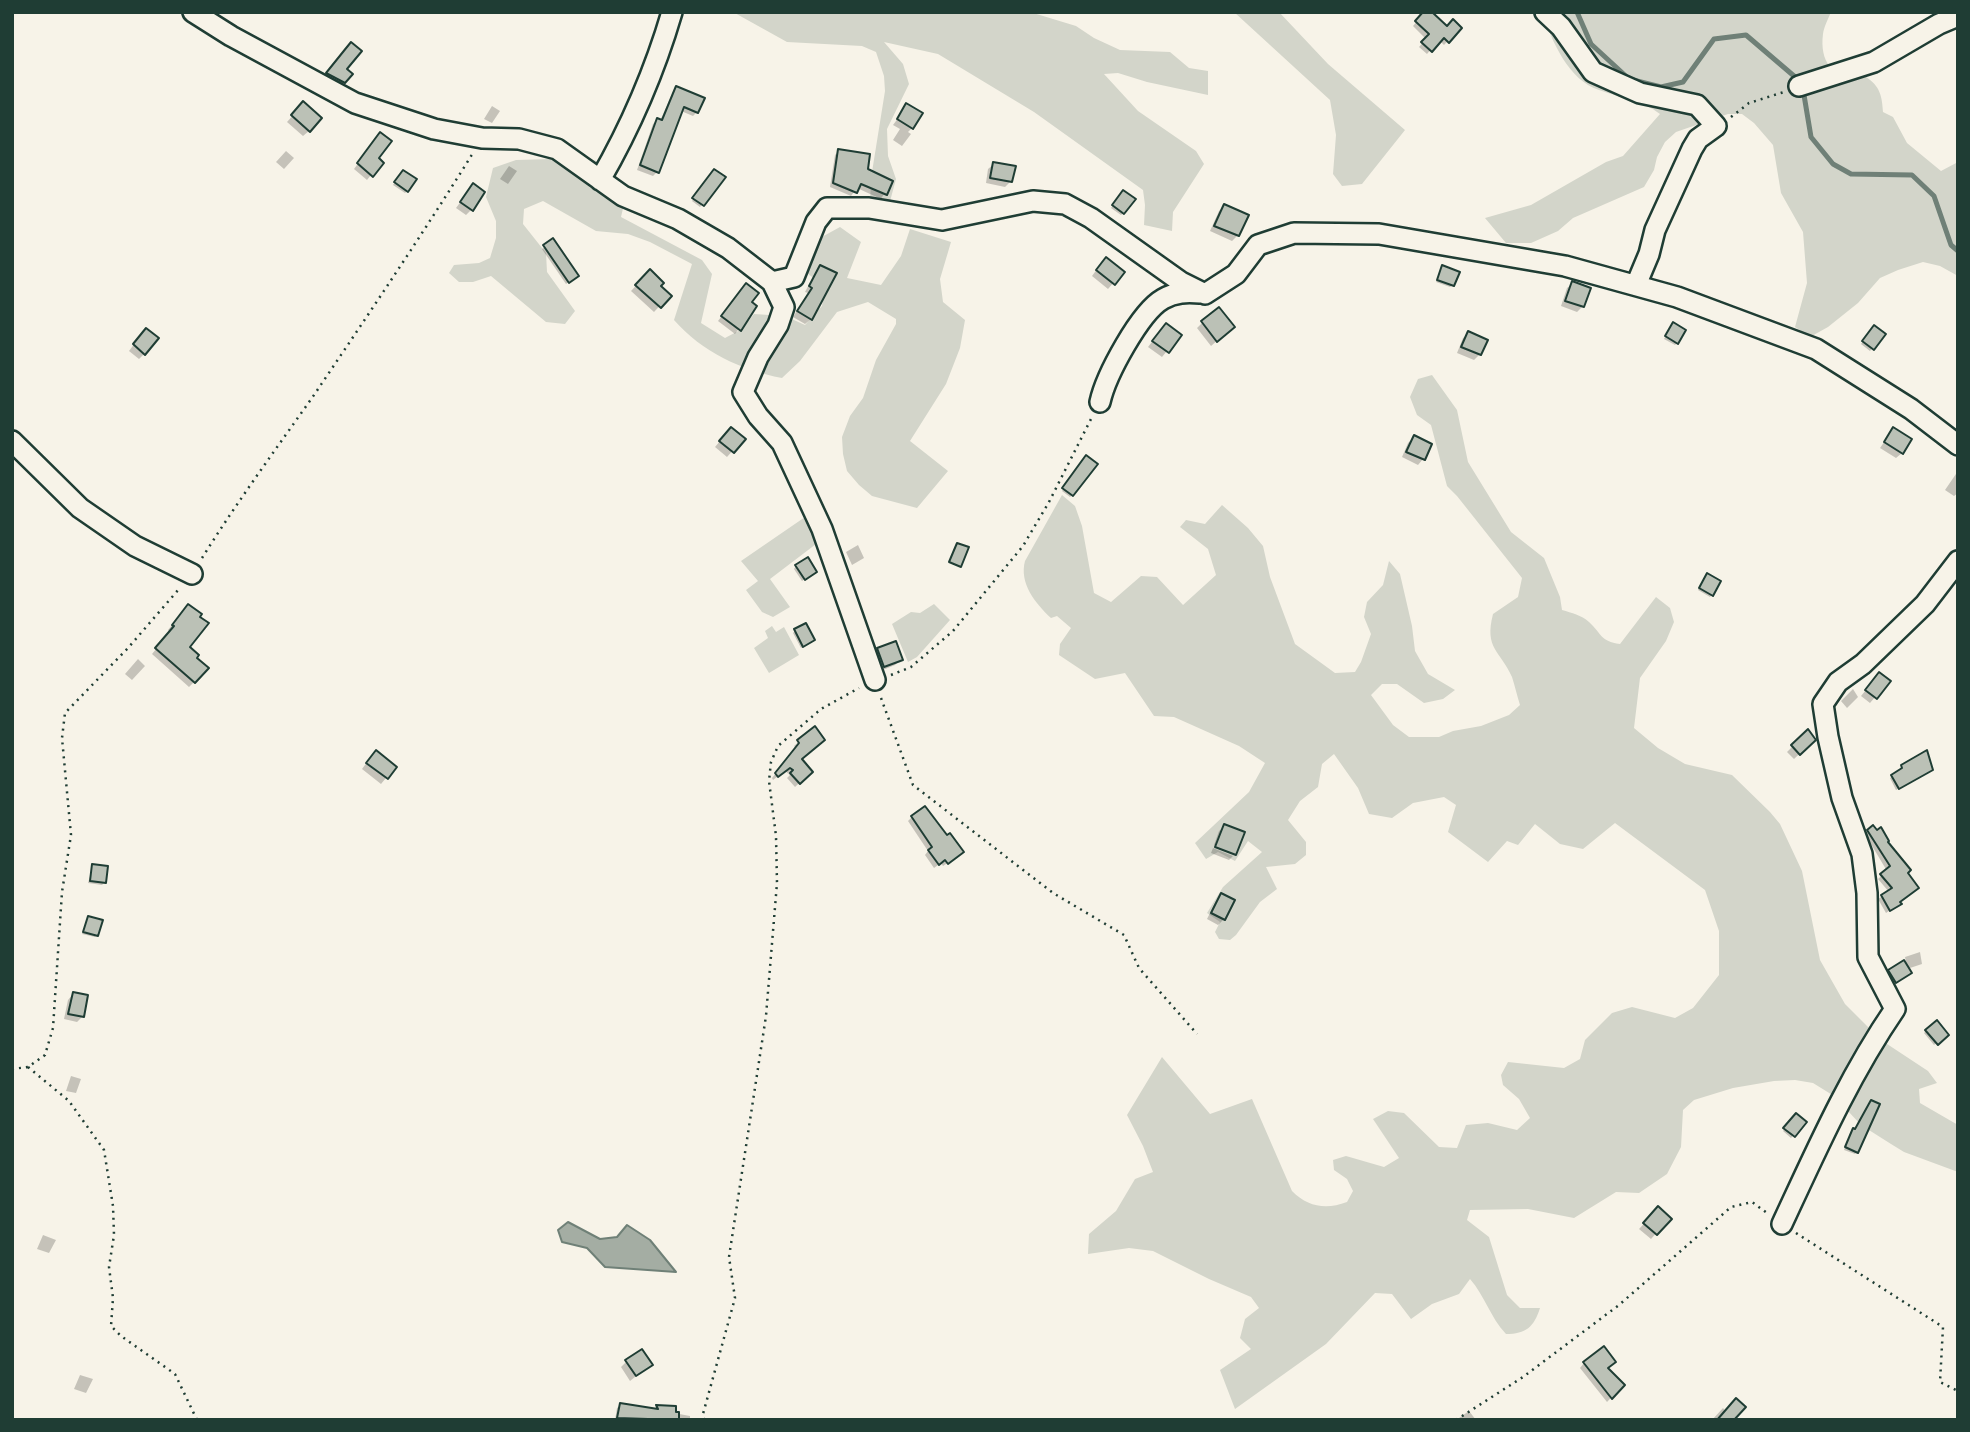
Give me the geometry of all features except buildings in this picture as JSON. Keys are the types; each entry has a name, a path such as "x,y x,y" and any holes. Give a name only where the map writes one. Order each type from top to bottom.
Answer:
{"street":[{"path":"192,12 355,103 434,129 482,138 519,139 557,149 623,197 678,219 728,248 772,282 784,307 778,326 758,357 743,392 758,416 782,443 822,529 875,680"},
{"path":"600,180 615,154 654,65 672,12"},
{"path":"1545,12 1561,27 1593,72 1640,93 1697,105 1716,126 1698,139 1692,149 1655,230 1649,254 1636,285"},
{"path":"1799,86 1874,62 1939,24 1958,16"},
{"path":"772,282 794,277 816,222 827,208 869,208 942,220 1033,201 1065,204 1091,218 1165,272 1205,294"},
{"path":"1100,402 1123,349 1156,303 1166,297 1186,292 1205,294 1236,274 1258,245 1294,233 1379,234 1565,266 1676,297 1816,349 1911,409 1958,445"},
{"path":"12,441 80,508 135,545 192,573"},
{"path":"1782,1224 1843,1096 1895,1009 1868,957 1867,893 1862,854 1842,798 1823,704 1838,682 1863,664 1925,604 1958,561"}],"path":[{"path":"1716,126 1749,103 1799,86"},
{"path":"12,1069 27,1067 45,1055 53,1028 62,892 71,835 62,738 65,713 128,648 192,573 239,499 314,395 482,138"},
{"path":"704,1420 711,1382 735,1298 729,1257 766,1016 777,883 776,836 769,781 771,762 778,746 821,709 875,680 911,667 953,631 1023,546 1049,502 1100,402"},
{"path":"875,680 913,785 1052,893 1124,935 1139,968 1197,1034"},
{"path":"27,1067 69,1101 104,1150 114,1225 108,1267 113,1297 111,1326 175,1374 197,1420"},
{"path":"1456,1420 1523,1377 1619,1305 1731,1207 1752,1202 1782,1224 1943,1326 1940,1381 1958,1391"}],"shaded area":[{"path":"733,12 1030,12 1076,26 1120,50 1170,52 1189,68 1208,71 1208,95 1118,73 1104,74 1138,111 1196,151 1204,164 1173,212 1172,231 1144,225 1143,190 1034,112 938,54 884,42 903,64 909,84 887,129 888,156 896,179 889,205 869,212 872,172 885,91 884,76 876,52 862,46 787,42"},
{"path":"1234,12 1279,12 1328,64 1405,130 1362,184 1342,186 1333,174 1336,135 1330,100"},
{"path":"1542,12 1831,12 1822,45 1832,69 1846,76 1866,77 1871,80 1879,92 1883,112 1893,117 1907,143 1941,171 1958,162 1958,276 1940,266 1923,262 1880,278 1858,303 1828,327 1810,337 1795,327 1807,283 1803,232 1781,193 1773,145 1754,123 1742,114 1728,114 1676,132 1665,142 1644,187 1573,218 1558,231 1531,243 1506,243 1485,218 1531,205 1606,162 1623,156 1660,114 1639,102 1599,90 1578,78 1556,47"},
{"path":"587,158 600,162 628,187 621,217 702,260 712,274 701,323 725,338 742,329 754,314 785,316 805,325 822,306 825,287 803,270 820,238 840,227 861,242 847,278 881,285 901,256 910,229 951,242 940,279 943,302 965,320 960,348 946,384 910,441 948,471 917,508 872,496 847,471 842,437 850,416 863,398 876,360 896,324 896,319 868,302 837,312 800,361 782,378 737,365 723,358 697,341 674,320 692,264 628,234 596,231 543,201 524,209 523,224 546,253 547,272 575,311 565,324 546,322 491,276 473,282 459,282 449,273 454,265 479,263 490,258 496,238 496,221 486,197 493,168 516,160"},
{"path":"1432,375 1457,410 1468,462 1511,532 1544,558 1560,597 1562,610 1583,618 1605,639 1620,644 1656,597 1670,608 1674,622 1666,641 1640,678 1634,728 1658,748 1685,764 1732,775 1780,824 1802,871 1820,960 1845,1004 1881,1040 1928,1071 1937,1083 1919,1089 1920,1103 1958,1125 1958,1172 1904,1152 1861,1125 1834,1096 1813,1083 1774,1081 1733,1088 1694,1100 1683,1110 1681,1147 1667,1174 1639,1193 1616,1192 1574,1218 1528,1209 1470,1210 1467,1220 1489,1237 1507,1295 1520,1308 1540,1308 1535,1320 1524,1331 1506,1334 1470,1279 1459,1294 1432,1304 1411,1319 1392,1294 1375,1293 1326,1344 1235,1409 1220,1370 1251,1349 1240,1338 1245,1319 1259,1308 1251,1297 1153,1251 1129,1248 1088,1254 1089,1234 1116,1211 1135,1179 1153,1172 1127,1115 1162,1057 1210,1114 1252,1099 1292,1191 1311,1204 1332,1206 1347,1202 1353,1191 1347,1179 1334,1170 1333,1160 1346,1156 1384,1167 1399,1158 1373,1119 1388,1111 1404,1113 1439,1147 1457,1148 1466,1125 1488,1123 1517,1130 1530,1118 1519,1099 1503,1085 1501,1075 1508,1062 1564,1068 1580,1059 1585,1040 1612,1013 1632,1007 1675,1018 1693,1008 1719,975 1719,931 1705,890 1615,823 1583,849 1560,844 1535,824 1518,845 1507,841 1488,862 1448,832 1456,805 1444,797 1413,803 1392,818 1369,814 1358,788 1334,754 1322,764 1318,787 1300,801 1288,820 1306,842 1306,855 1295,864 1266,867 1277,889 1260,902 1236,935 1230,940 1219,939 1215,932 1220,922 1207,913 1223,887 1262,852 1248,841 1235,861 1218,852 1206,859 1195,843 1249,792 1265,763 1239,746 1174,717 1154,716 1125,673 1095,679 1059,655 1060,644 1071,628 1057,616 1051,618 1039,606 1026,585 1024,569 1025,561 1062,495 1075,506 1082,526 1094,593 1111,602 1141,576 1157,577 1183,605 1216,575 1208,549 1180,527 1186,520 1205,524 1222,505 1248,528 1263,546 1270,577 1295,644 1335,673 1355,672 1361,662 1371,634 1364,617 1367,602 1383,585 1389,561 1400,574 1415,651 1428,674 1455,690 1443,699 1424,703 1397,684 1382,684 1371,695 1393,725 1409,737 1439,737 1509,715 1520,705 1512,677 1490,635 1493,614 1518,597 1522,578 1447,486 1431,425 1417,415 1410,397 1418,379"},
{"path":"808,515 820,541 770,579 790,607 773,617 762,612 746,590 758,581 741,561"},
{"path":"934,604 950,620 917,657 908,662 892,624 911,612 920,613"},
{"path":"772,626 776,632 784,627 799,655 769,673 754,648 768,638 765,631"},
{"path":"568,1222 600,1239 617,1237 627,1225 650,1240 676,1272 605,1267 587,1248 562,1242 558,1230"}],"waterway":[{"path":"1577,12 1591,44 1629,79 1661,87 1683,82 1714,39 1746,35 1794,76 1804,95 1811,137 1833,164 1851,174 1912,175 1934,196 1951,245 1958,251"}]}
